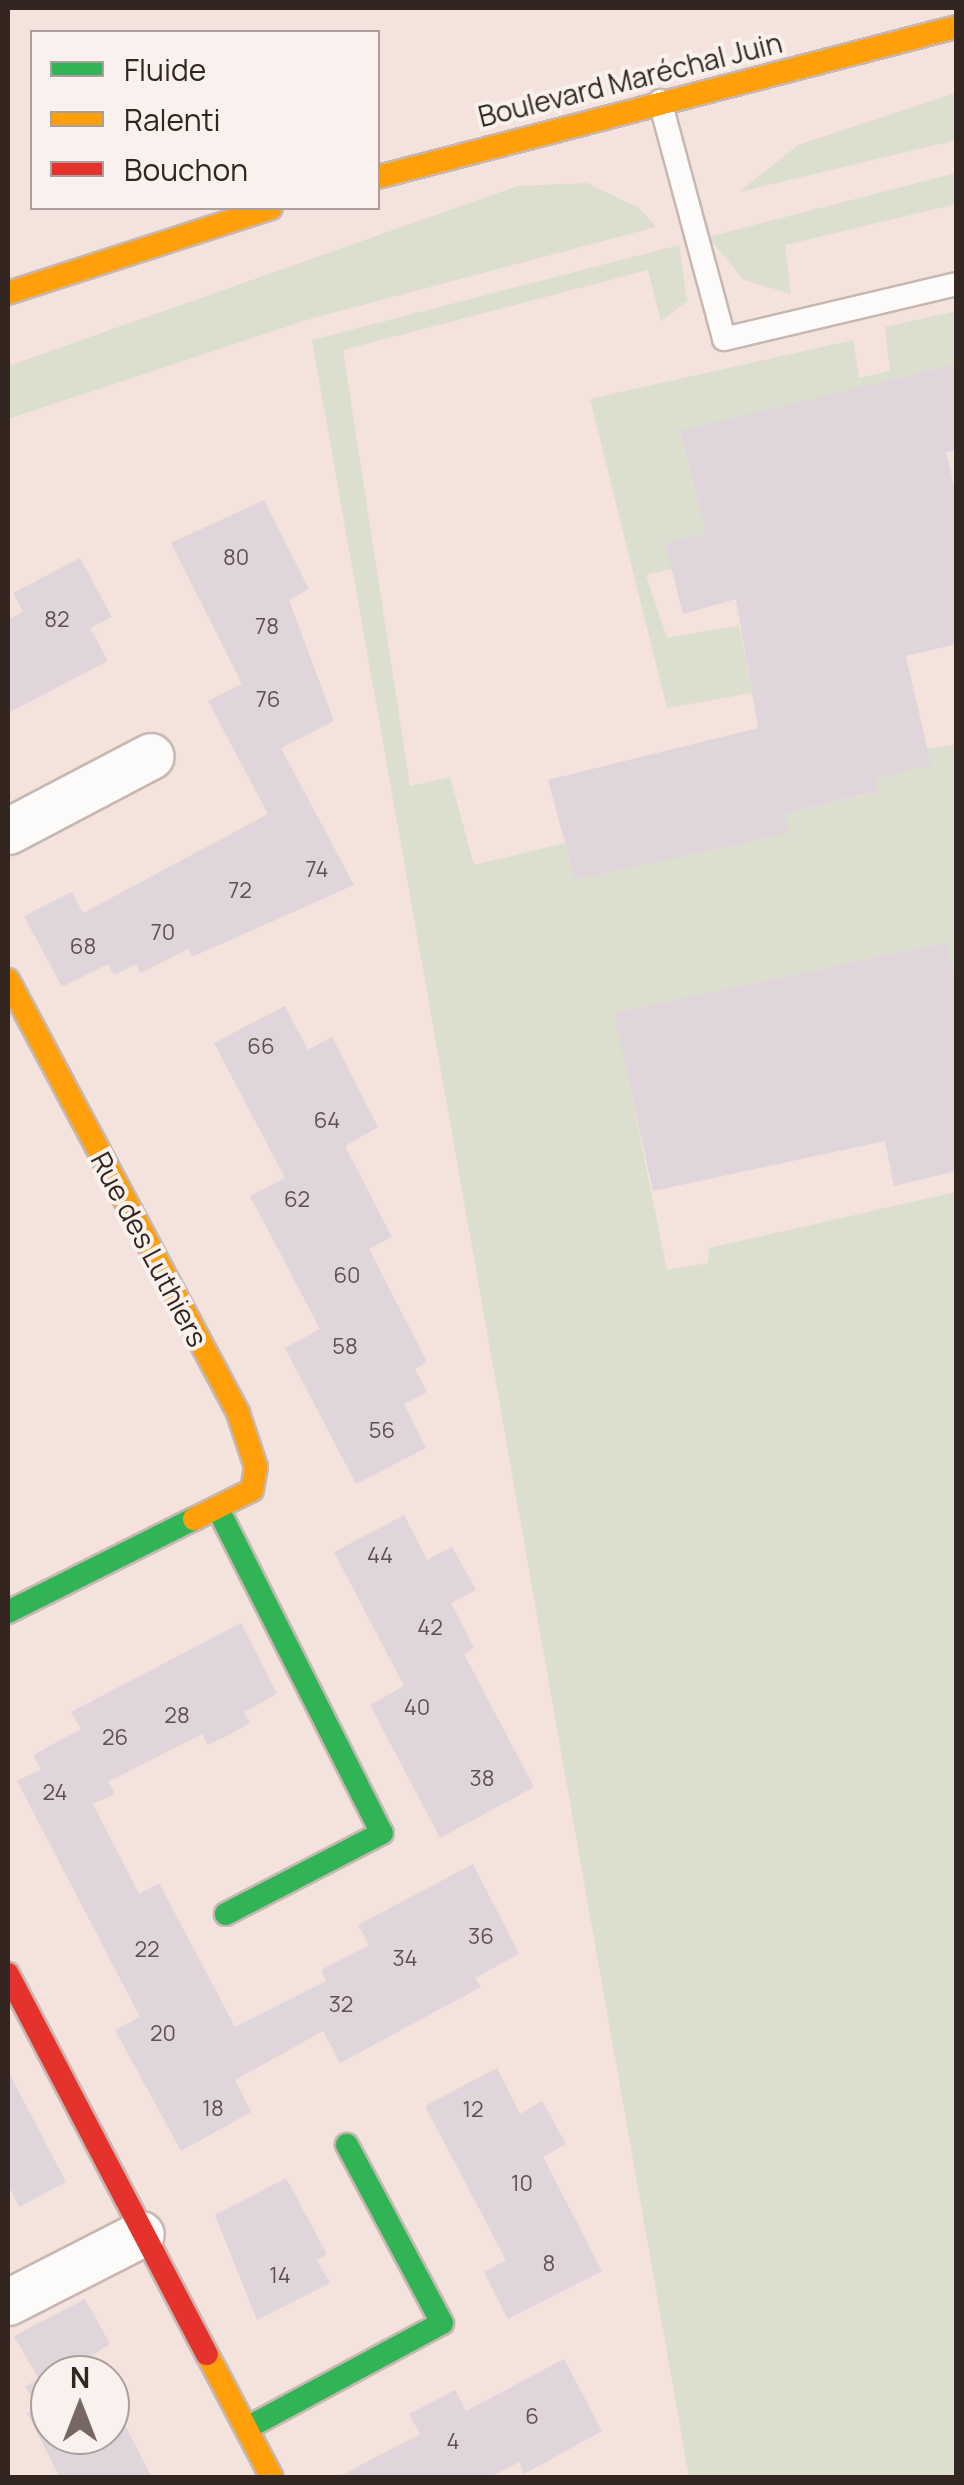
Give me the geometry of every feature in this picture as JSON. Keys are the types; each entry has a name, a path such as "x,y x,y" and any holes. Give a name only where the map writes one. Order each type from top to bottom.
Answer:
{"street":[{"name":"Boulevard Maréchal Juin","path":"380,176 956,27"},
{"path":"8,293 266,210"},
{"path":"8,831 151,756"},
{"name":"Rue des Luthiers","path":"8,980 238,1413 256,1467 252,1490 8,1612"},
{"path":"218,1509 382,1833 226,1914"},
{"path":"8,1974 272,2478"},
{"path":"247,2428 442,2323 347,2145"},
{"path":"8,2302 141,2234"}],"lane":[{"path":"660,101 724,339 956,284"}],"green space":[{"path":"956,93 956,140 739,192 798,145"},
{"path":"956,173 956,204 785,245 791,294 744,280 708,237"},
{"path":"587,183 639,208 656,227 310,319 8,419 8,366 518,186"},
{"path":"679,245 687,301 661,321 648,270 343,350 410,786 450,777 474,865 565,843 575,880 788,833 785,814 877,792 876,779 930,765 926,749 956,744 956,982 946,942 615,1013 667,1270 708,1263 709,1248 956,1192 956,2477 689,2477 312,340"},
{"path":"956,311 956,364 680,432 700,509 736,525 666,543 672,569 646,575 667,638 739,625 752,693 667,708 590,399 853,340 859,378 890,371 885,327"}],"building":[{"path":"956,364 956,450 946,452 956,494 956,644 906,656 931,765 876,779 878,791 785,814 789,833 575,880 548,780 758,728 736,599 683,614 665,543 706,533 680,431"},
{"path":"264,500 309,589 289,600 334,721 281,748 354,885 192,957 188,949 141,973 136,964 114,975 108,964 62,987 24,916 72,892 83,913 268,814 208,701 242,684 171,543"},
{"path":"80,558 112,617 90,628 108,661 8,713 8,620 23,612 13,593"},
{"path":"947,942 956,982 956,1171 894,1186 885,1141 653,1191 614,1013"},
{"path":"285,1006 308,1050 332,1037 378,1127 345,1146 392,1237 369,1249 427,1362 415,1369 427,1392 404,1404 426,1448 356,1484 285,1348 320,1329 250,1196 285,1178 214,1043"},
{"path":"404,1515 427,1560 452,1547 476,1590 451,1603 474,1648 464,1654 534,1787 440,1838 370,1705 404,1686 334,1552"},
{"path":"241,1623 277,1694 244,1712 250,1723 231,1734 208,1745 202,1734 108,1782 115,1794 93,1804 139,1894 159,1883 235,2027 326,1981 321,1970 369,1945 358,1925 473,1864 519,1954 475,1978 481,1987 340,2063 323,2031 235,2080 251,2112 181,2151 115,2030 140,2017 17,1781 41,1769 33,1755 81,1729 71,1712"},
{"path":"497,2068 520,2114 542,2101 566,2144 543,2157 602,2271 508,2319 484,2272 506,2260 425,2106"},
{"path":"8,2071 66,2182 19,2207 8,2184"},
{"path":"286,2178 327,2254 317,2260 330,2283 257,2320 215,2215"},
{"path":"85,2299 110,2344 92,2355 30,2355 30,2364 14,2336"},
{"path":"564,2359 602,2431 524,2474 519,2462 488,2478 336,2478 420,2434 409,2414 455,2390 466,2411"},
{"path":"130,2435 152,2478 60,2478 48,2455 130,2455"}],"traffic: fast":[{"path":"218,1509 382,1833 226,1914"},
{"path":"8,1612 194,1519"},
{"path":"247,2428 442,2323 347,2145"}],"traffic: slow":[{"path":"380,176 956,27"},
{"path":"8,293 265,210"},
{"path":"8,980 238,1413 256,1467 252,1490 194,1519"},
{"path":"207,2354 272,2478"}],"traffic: jam":[{"path":"8,1974 207,2354"}]}
